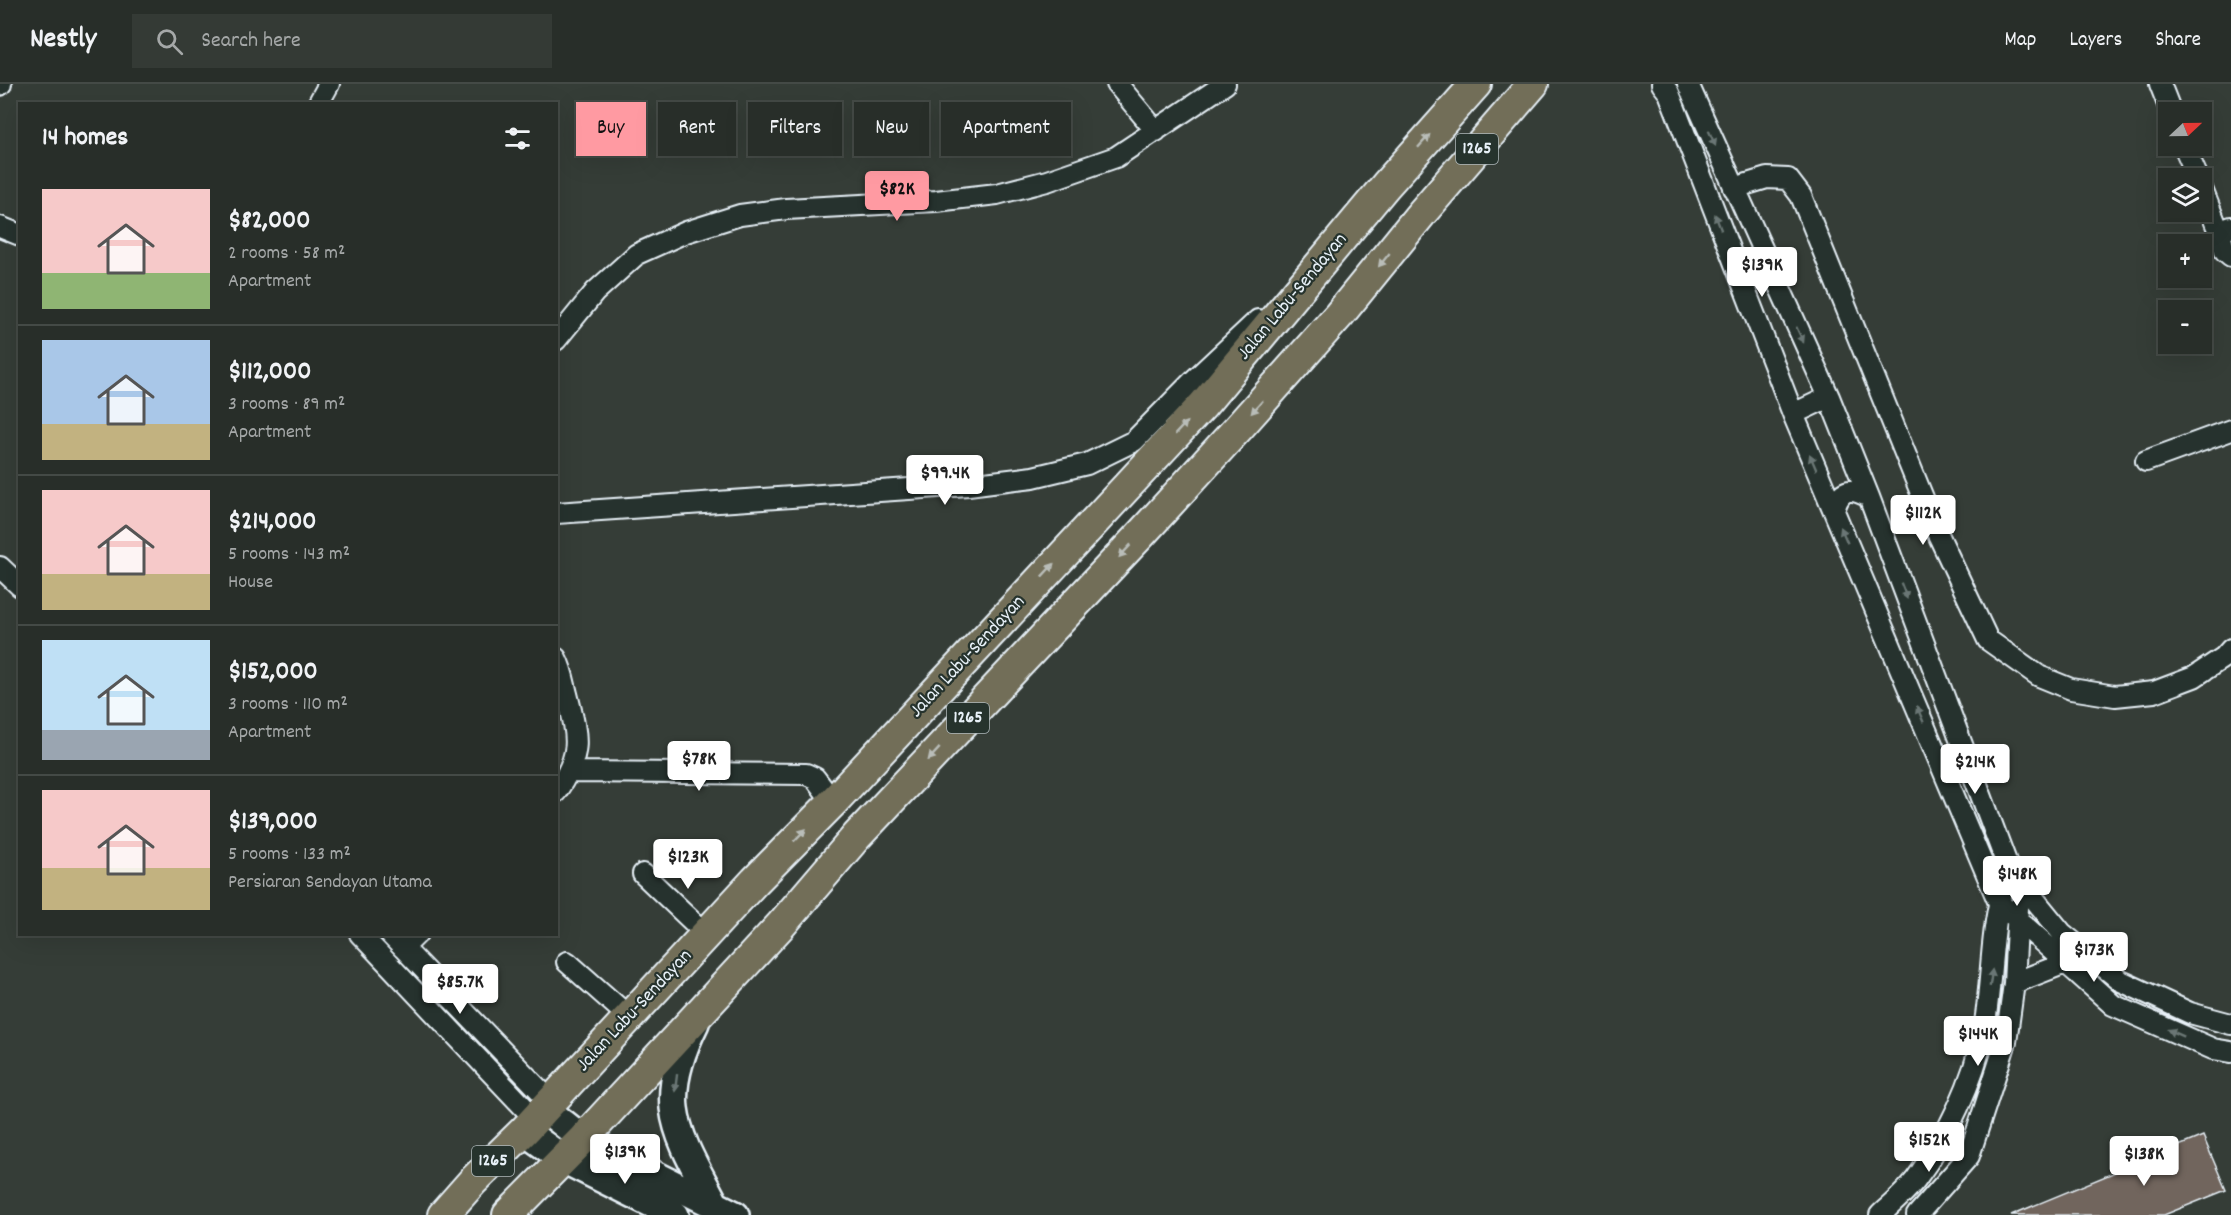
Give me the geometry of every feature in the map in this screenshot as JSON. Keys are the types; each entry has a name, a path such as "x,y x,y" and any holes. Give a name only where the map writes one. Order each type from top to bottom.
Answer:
{"main road":[{"name":"Jalan Labu-Sendayan","path":"443,1215 708,934 755,881 833,802 1203,405 1386,185 1476,84"},
{"name":"1265","path":"508,1215 573,1149 781,925 857,836 1240,426 1339,315 1421,214 1533,84"},
{"path":"702,1009 682,1050 675,1081 674,1107 681,1135 725,1210"},
{"path":"538,1115 573,1149 675,1215"},
{"path":"573,1149 725,1210"}],"street":[{"path":"319,102 329,84"},
{"path":"1117,84 1156,131"},
{"path":"558,338 595,292 637,254 686,232 740,215 936,201 997,194 1047,181 1116,157 1225,84"},
{"path":"1662,84 1669,93 1793,414 1999,903 2113,1005 2213,1049 2231,1052"},
{"path":"1688,84 1829,397 2008,867 2062,933 2121,981 2190,1013 2231,1024"},
{"path":"2160,84 2167,102"},
{"path":"1734,188 1767,178 1788,179 1801,196 1936,530 1988,640 2039,676 2071,689 2115,696 2154,692 2194,677 2224,657 2231,649"},
{"path":"2212,207 2225,230 2225,251 2231,256"},
{"path":"0,227 18,234"},
{"path":"558,513 968,485 1034,477 1087,464 1134,441 1255,323 1264,318 1276,318"},
{"path":"1793,414 1829,397"},
{"path":"2146,461 2231,430"},
{"path":"1834,511 1837,498 1846,491 1856,490 1869,497"},
{"path":"0,567 18,584"},
{"path":"558,665 576,728 575,757 570,772 558,789"},
{"path":"570,772 806,774 815,778 833,802"},
{"path":"1880,1215 1915,1181 1944,1136 1965,1090 1984,1031 1999,903 2008,867"},
{"path":"643,874 708,934"},
{"path":"1917,1215 1969,1156 2006,1042 2014,983 2016,917 2022,886"},
{"path":"362,936 450,1031 538,1115"},
{"path":"403,939 538,1115"},
{"path":"567,962 629,1017"},
{"path":"2014,983 2067,963"}],"building":[{"path":"2203,1136 2226,1190 2164,1215 2011,1215"}]}
